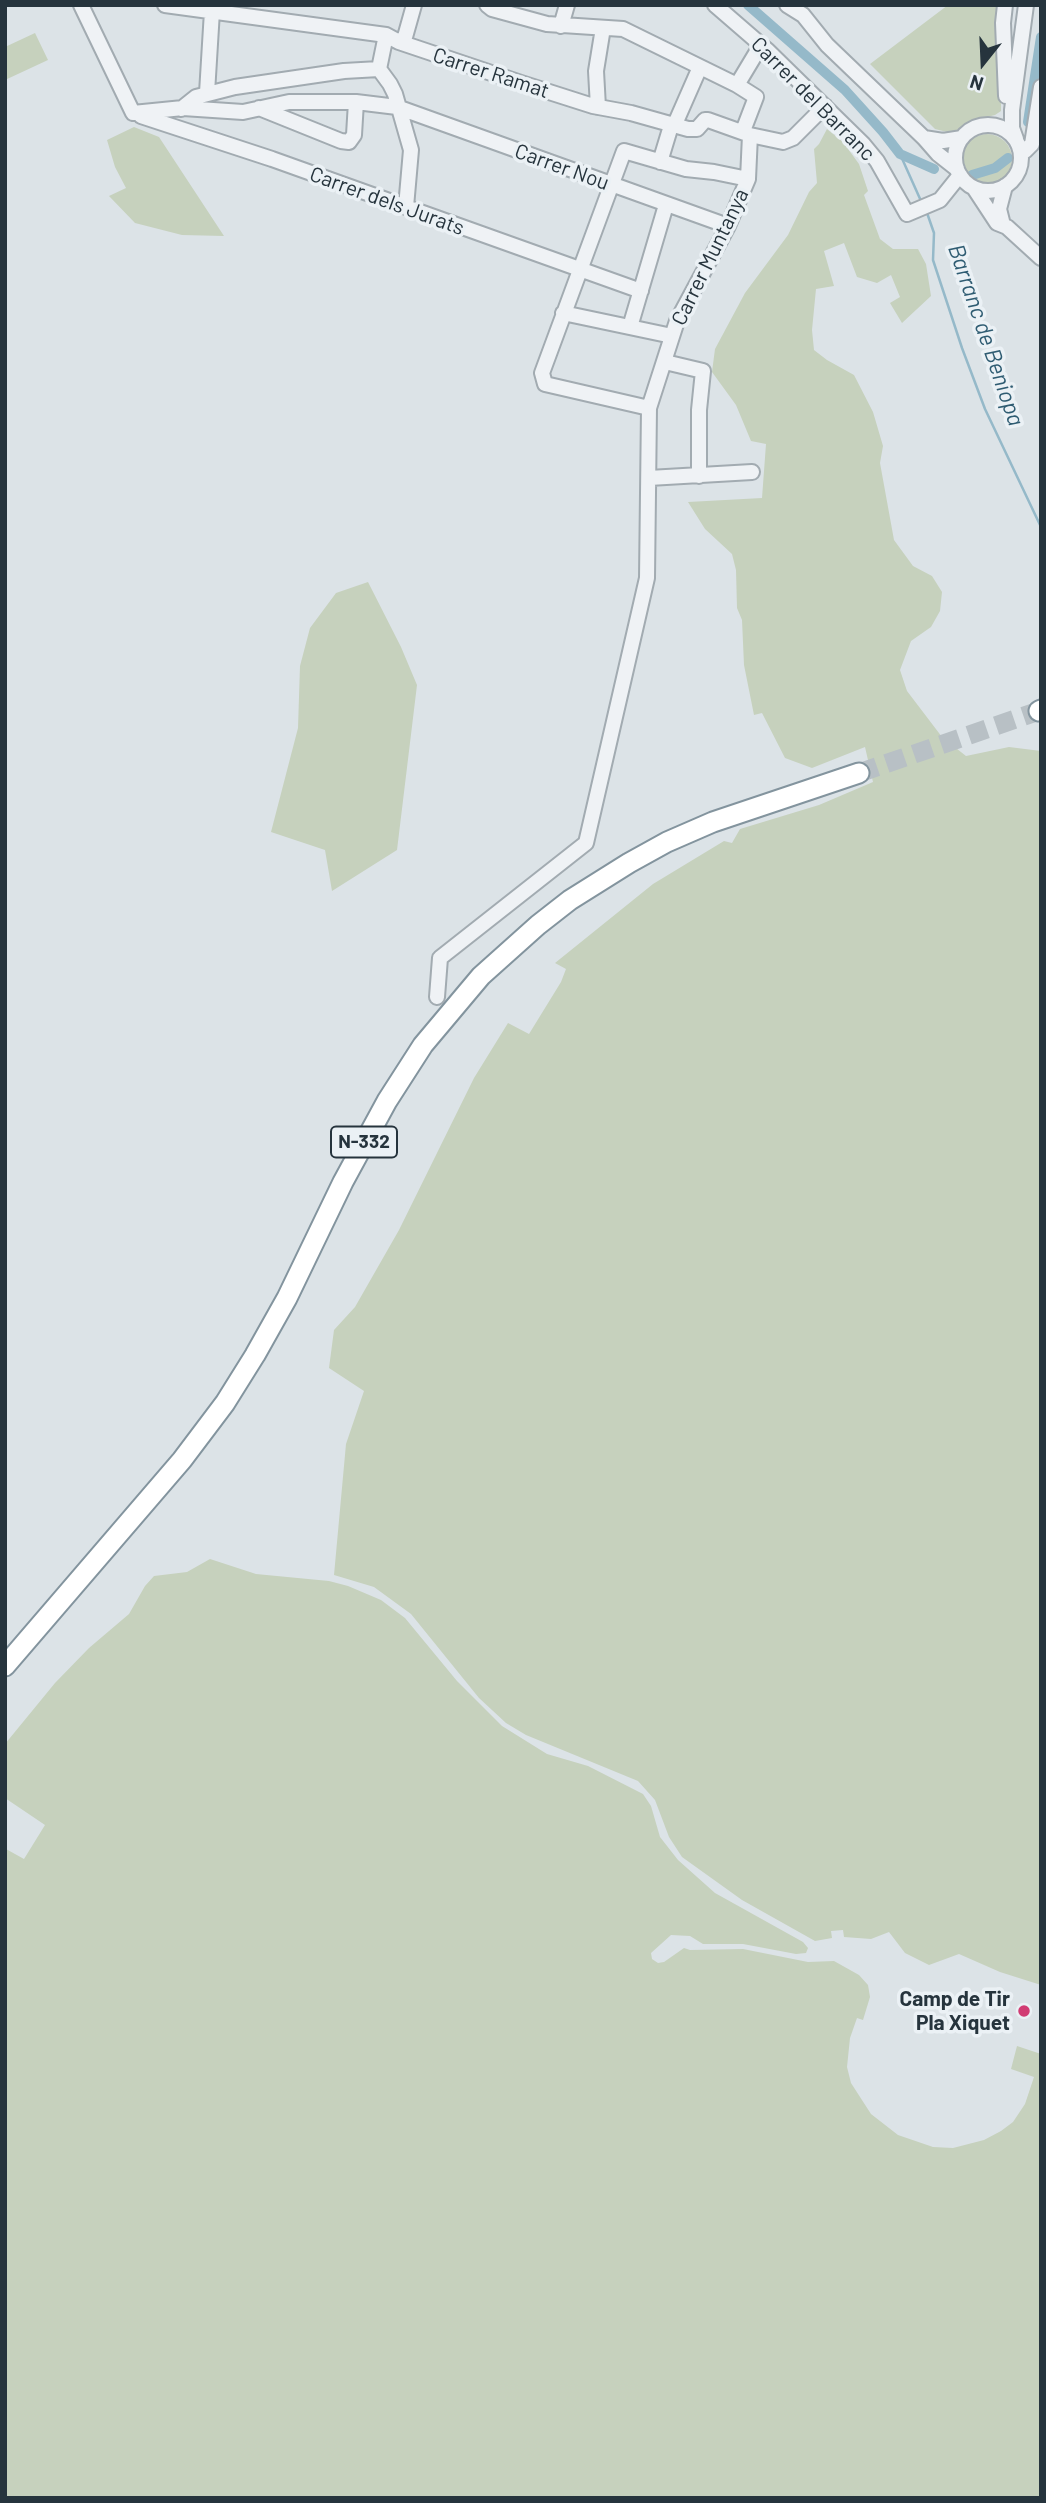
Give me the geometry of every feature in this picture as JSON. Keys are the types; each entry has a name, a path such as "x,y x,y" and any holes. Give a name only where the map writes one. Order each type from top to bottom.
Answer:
{"highway":[{"name":"N-332","path":"5,1666 182,1460 225,1404 287,1298 343,1182 387,1101 423,1045 481,976 538,925 580,893 667,842 713,822 859,773"}],"street":[{"path":"81,5 133,113"},
{"name":"Carrer Ramat","path":"165,5 212,11 263,11 393,39 598,107 694,130 708,120 746,133"},
{"path":"379,69 393,39 405,37 414,5"},
{"path":"561,26 567,5"},
{"name":"Carrer del Barranc","path":"715,5 761,45 863,144 877,162 904,212 914,212 940,200 958,172"},
{"path":"787,5 803,15 827,45 974,188 997,223 1003,225 1041,258"},
{"path":"1005,5 1003,23 1006,96"},
{"path":"958,172 955,154 962,138 971,129 990,125 1000,117 1004,108 1018,5"},
{"path":"974,188 995,190 1005,186 1019,171 1019,146 1012,128 1012,110 1026,5"},
{"path":"489,7 561,26 623,29 737,85 761,45"},
{"path":"207,93 212,11"},
{"path":"598,107 596,71 603,28"},
{"path":"660,162 670,129 675,124 700,67"},
{"path":"177,128 171,123 174,111 207,93 344,71 379,69"},
{"path":"379,69 390,84 411,150 406,207"},
{"name":"Carrer Muntanya","path":"437,997 440,958 586,843 647,578 649,408 677,321 729,226 748,179 746,133 756,97 737,85"},
{"path":"990,125 1004,129 1025,150 1032,144 1041,87"},
{"name":"Carrer Nou","path":"133,113 181,109 243,112 289,102 356,102 397,107 729,226"},
{"path":"259,108 348,142 354,135 356,102"},
{"path":"746,133 783,142 793,138 825,106"},
{"name":"Carrer dels Jurats","path":"133,113 272,159 640,291"},
{"path":"924,138 943,141 962,138"},
{"path":"649,408 545,384 541,373 624,151 686,169 748,179"},
{"path":"1003,225 999,209 1005,186"},
{"path":"630,327 666,205"},
{"path":"563,313 672,336"},
{"path":"665,362 703,370 699,410 699,476"},
{"path":"649,478 752,472"}],"green space":[{"path":"948,5 1001,5 1001,111 951,133 935,129 870,64"},
{"path":"35,33 48,60 5,80 5,47"},
{"path":"134,127 159,137 224,236 182,235 135,223 109,196 126,188 115,167 107,140"},
{"path":"827,129 843,142 859,164 868,191 864,195 880,239 893,249 918,249 926,264 931,296 902,323 890,303 900,297 891,275 877,283 857,277 844,243 824,251 834,286 816,289 812,330 814,350 854,375 873,412 883,446 880,463 894,540 913,566 932,576 942,592 940,611 931,627 911,641 900,670 907,691 942,737 966,756 1009,747 1041,751 1041,1985 1000,1972 959,1954 929,1965 905,1953 889,1932 871,1939 844,1937 843,1930 831,1931 832,1938 815,1941 742,1900 682,1857 669,1837 655,1800 638,1781 526,1735 506,1723 479,1698 411,1614 374,1587 334,1575 346,1444 364,1391 329,1368 334,1330 355,1307 399,1230 474,1078 508,1023 529,1034 566,969 555,963 653,884 724,841 732,843 740,829 819,805 873,782 865,747 812,768 785,758 762,713 754,715 744,665 742,620 737,608 736,570 732,554 705,529 688,502 762,498 766,444 751,441 736,405 712,372 715,349 745,293 788,235 809,192 817,183 814,149"},
{"path":"987,134 1005,141 1012,159 1005,177 987,184 969,177 962,159 969,141"},
{"path":"368,582 417,685 397,850 332,891 325,850 271,832 298,728 300,666 310,628 336,593"},
{"path":"210,1559 256,1574 329,1581 381,1600 405,1618 457,1681 502,1726 547,1754 588,1766 643,1794 651,1806 660,1837 678,1860 715,1893 803,1942 808,1948 806,1953 796,1954 743,1944 703,1944 690,1936 671,1935 651,1953 652,1959 658,1963 664,1962 684,1948 743,1949 808,1962 834,1961 859,1975 868,1985 870,1997 863,2020 857,2018 850,2038 847,2067 851,2083 871,2114 898,2135 933,2147 953,2148 984,2140 1001,2131 1013,2122 1025,2104 1034,2077 1011,2069 1017,2046 1041,2054 1041,2498 5,2498 5,1852 6,1849 24,1859 45,1825 5,1798 5,1744 55,1683 89,1648 129,1614 154,1576 187,1572"}],"waterway":[{"name":"Barranc de Beniopa","path":"748,5 845,90 900,154 934,169"},
{"path":"1028,122 1041,37"},
{"name":"Barranc de Beniopa","path":"900,154 921,201"},
{"path":"972,175 995,168 1008,158"},
{"name":"Barranc de Beniopa","path":"926,210 934,233 933,260 962,348 985,409 1041,527"}],"tunnel":[{"path":"859,773 1039,711"}],"place":[{"name":"Camp de Tir Pla Xiquet","path":"1024,2011"}]}
